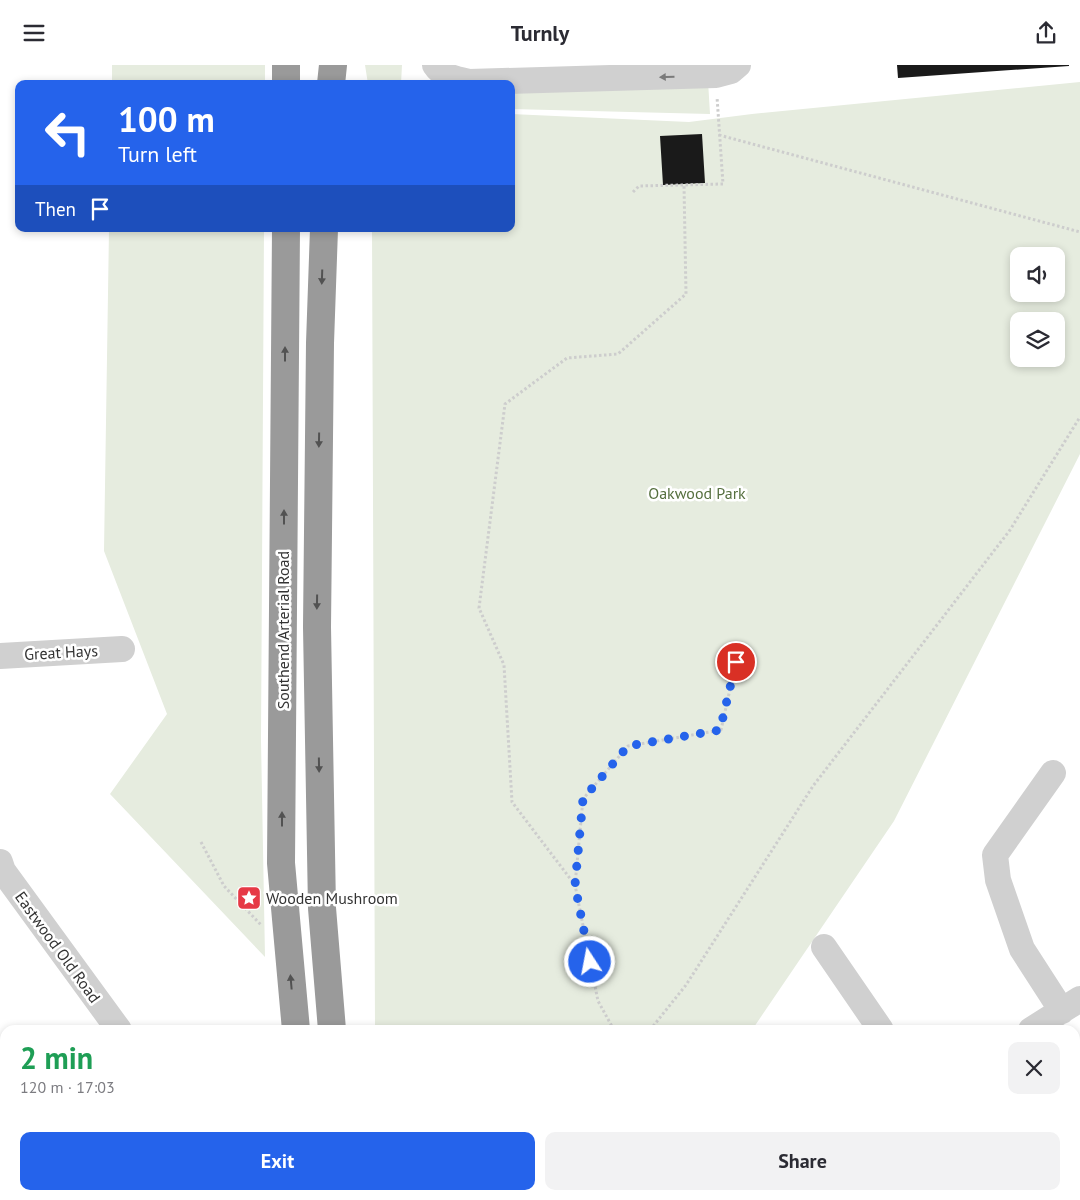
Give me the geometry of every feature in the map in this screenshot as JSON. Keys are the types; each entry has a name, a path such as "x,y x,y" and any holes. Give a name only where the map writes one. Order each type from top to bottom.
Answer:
{"highway":[{"path":"286,65 286,80"},
{"path":"331,80 333,65"},
{"name":"Southend Arterial Road","path":"286,232 281,863 296,1025"},
{"name":"Southend Arterial Road","path":"324,232 320,343 317,627 322,908 332,1025"}],"street":[{"path":"435,65 438,70 458,80"},
{"path":"512,80 727,70"},
{"name":"Great Hays","path":"0,656 122,649"},
{"path":"1039,1025 1071,1005 1044,985 1022,949 998,880 995,855 1053,773"},
{"name":"Eastwood Old Road","path":"0,862 3,871 115,1025"},
{"path":"824,947 878,1025"}],"path":[{"path":"634,192 639,186 723,184 719,135 727,70"},
{"path":"719,135 1080,232"},
{"path":"575,885 512,802 504,665 479,608 505,404 566,358 618,355 686,293 684,185"},
{"path":"654,1025 686,985 813,786 1010,530 1080,417"},
{"path":"611,1025 598,1001 575,885 583,799 628,746 720,730 736,662"},
{"path":"201,842 224,886 263,927"}],"green space":[{"path":"112,65 265,65 265,80 112,80"},
{"path":"365,65 402,65 401,80 367,80"},
{"path":"708,81 710,114 515,109 515,84"},
{"name":"Oakwood Park","path":"1080,82 1080,454 894,821 755,1025 375,1025 372,232 515,232 515,114 689,122 752,114"},
{"path":"109,232 264,232 261,740 265,957 110,794 167,714 104,551"}],"building":[{"path":"897,65 1069,65 1069,66 898,78"},
{"path":"702,134 705,183 663,185 660,136"}],"place":[{"name":"Wooden Mushroom","path":"249,898"}],"route":[{"path":"590,962 575,885 583,799 628,746 720,730 736,662"}]}
